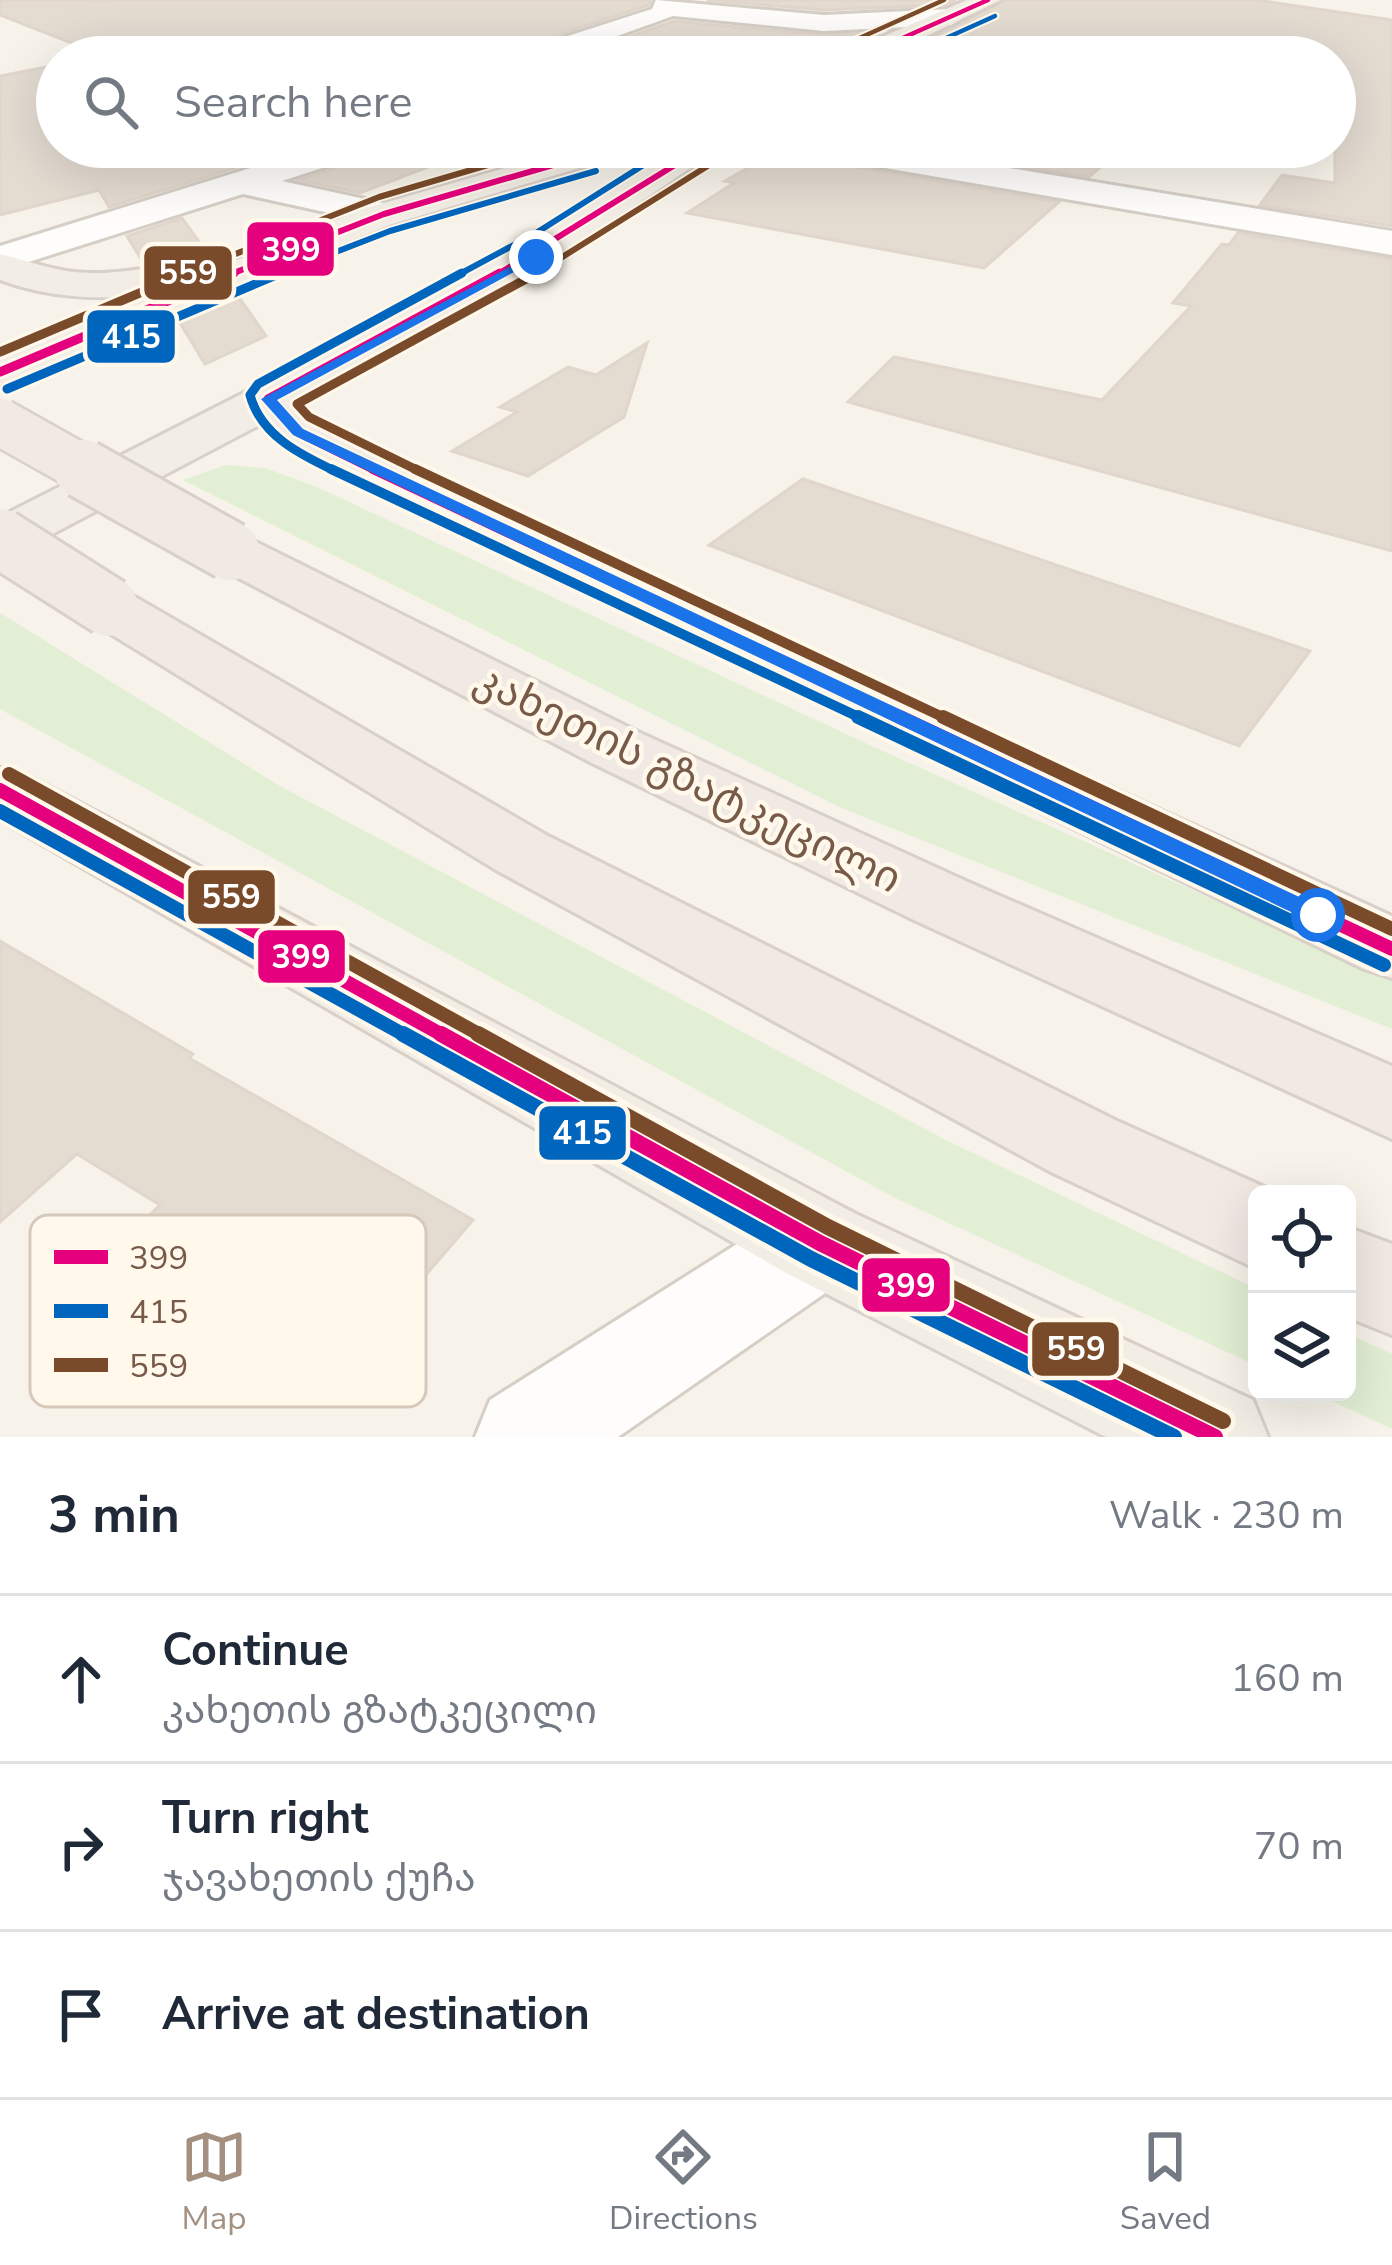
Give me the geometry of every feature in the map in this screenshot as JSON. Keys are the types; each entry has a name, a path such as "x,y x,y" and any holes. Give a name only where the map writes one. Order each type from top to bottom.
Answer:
{"highway":[{"name":"კახეთის გზატკეცილი","path":"0,422 230,551 614,747 941,902 1392,1104"},
{"path":"0,539 522,853 1083,1146 1248,1224"},
{"path":"1356,1274 1392,1291"}],"main road":[{"path":"908,36 988,0"},
{"path":"0,372 380,215 545,168"},
{"path":"551,168 539,184 558,196 596,201 642,192"},
{"path":"0,539 536,257 675,168"},
{"path":"380,215 459,211 521,222 540,237 536,257"},
{"path":"7,266 83,286 253,265"},
{"path":"0,348 26,332 39,310 7,266"},
{"path":"268,399 298,432 1392,949"},
{"path":"0,790 820,1243 1215,1437"}],"street":[{"path":"595,36 662,14 668,4 824,23 951,17"},
{"path":"7,266 286,168"},
{"path":"946,168 1392,243"},
{"path":"241,182 380,215"},
{"path":"528,1437 820,1243"}],"green space":[{"path":"226,465 265,468 317,487 874,747 1392,980 1392,1029 839,807 183,480"},
{"path":"0,613 280,786 946,1140 1248,1285 1248,1362 895,1198 0,709"},
{"path":"1356,1337 1392,1354 1392,1429 1331,1401 1356,1401"}],"building":[{"path":"0,0 651,0 649,5 554,36 54,36 0,15"},
{"path":"707,0 956,0 945,5 824,10"},
{"path":"1005,0 1257,0 1392,20 1392,226 1260,205 1282,175 1335,183 1335,168 1356,168 1356,36 934,36"},
{"path":"674,21 824,35 880,33 873,36 632,36"},
{"path":"36,69 36,168 235,168 109,207 99,190 0,215 0,76"},
{"path":"336,168 425,168 360,193 299,180"},
{"path":"748,168 861,168 1059,202 984,268 687,213 734,183 725,181"},
{"path":"1035,168 1099,168 1089,177"},
{"path":"182,218 215,264 194,272 188,266 144,264 127,236"},
{"path":"1238,233 1392,259 1392,551 848,402 894,357 1102,400 1191,306 1173,303 1222,244 1229,245"},
{"path":"236,293 266,336 205,364 177,318"},
{"path":"647,343 624,417 528,476 452,451 517,412 500,407 568,367 596,375"},
{"path":"803,479 1310,651 1239,746 709,545"},
{"path":"0,941 193,1054 189,1058 473,1220 426,1275 426,1215 149,1215 160,1205 77,1154 0,1222"}],"transit line":[{"name":"559","path":"864,36 944,0"},
{"name":"399","path":"907,36 988,0"},
{"name":"415","path":"951,36 995,16"},
{"name":"559","path":"0,352 299,226 478,168"},
{"name":"399","path":"0,372 305,243 384,214 543,168"},
{"name":"415","path":"639,168 536,233 258,384 250,395 254,411 278,438 331,469 1384,965"},
{"name":"399","path":"671,168 545,249 268,399 298,432 371,468 1392,949"},
{"name":"559","path":"705,168 554,264 297,404 309,417 379,452 1392,929"},
{"name":"415","path":"7,389 390,231 596,171"},
{"name":"559","path":"9,774 828,1227 1223,1421"},
{"name":"399","path":"0,790 820,1243 1215,1437"},
{"name":"415","path":"0,811 811,1259 1174,1437"}],"route":[{"path":"536,257 268,399 298,432 371,468 1318,915"}]}
